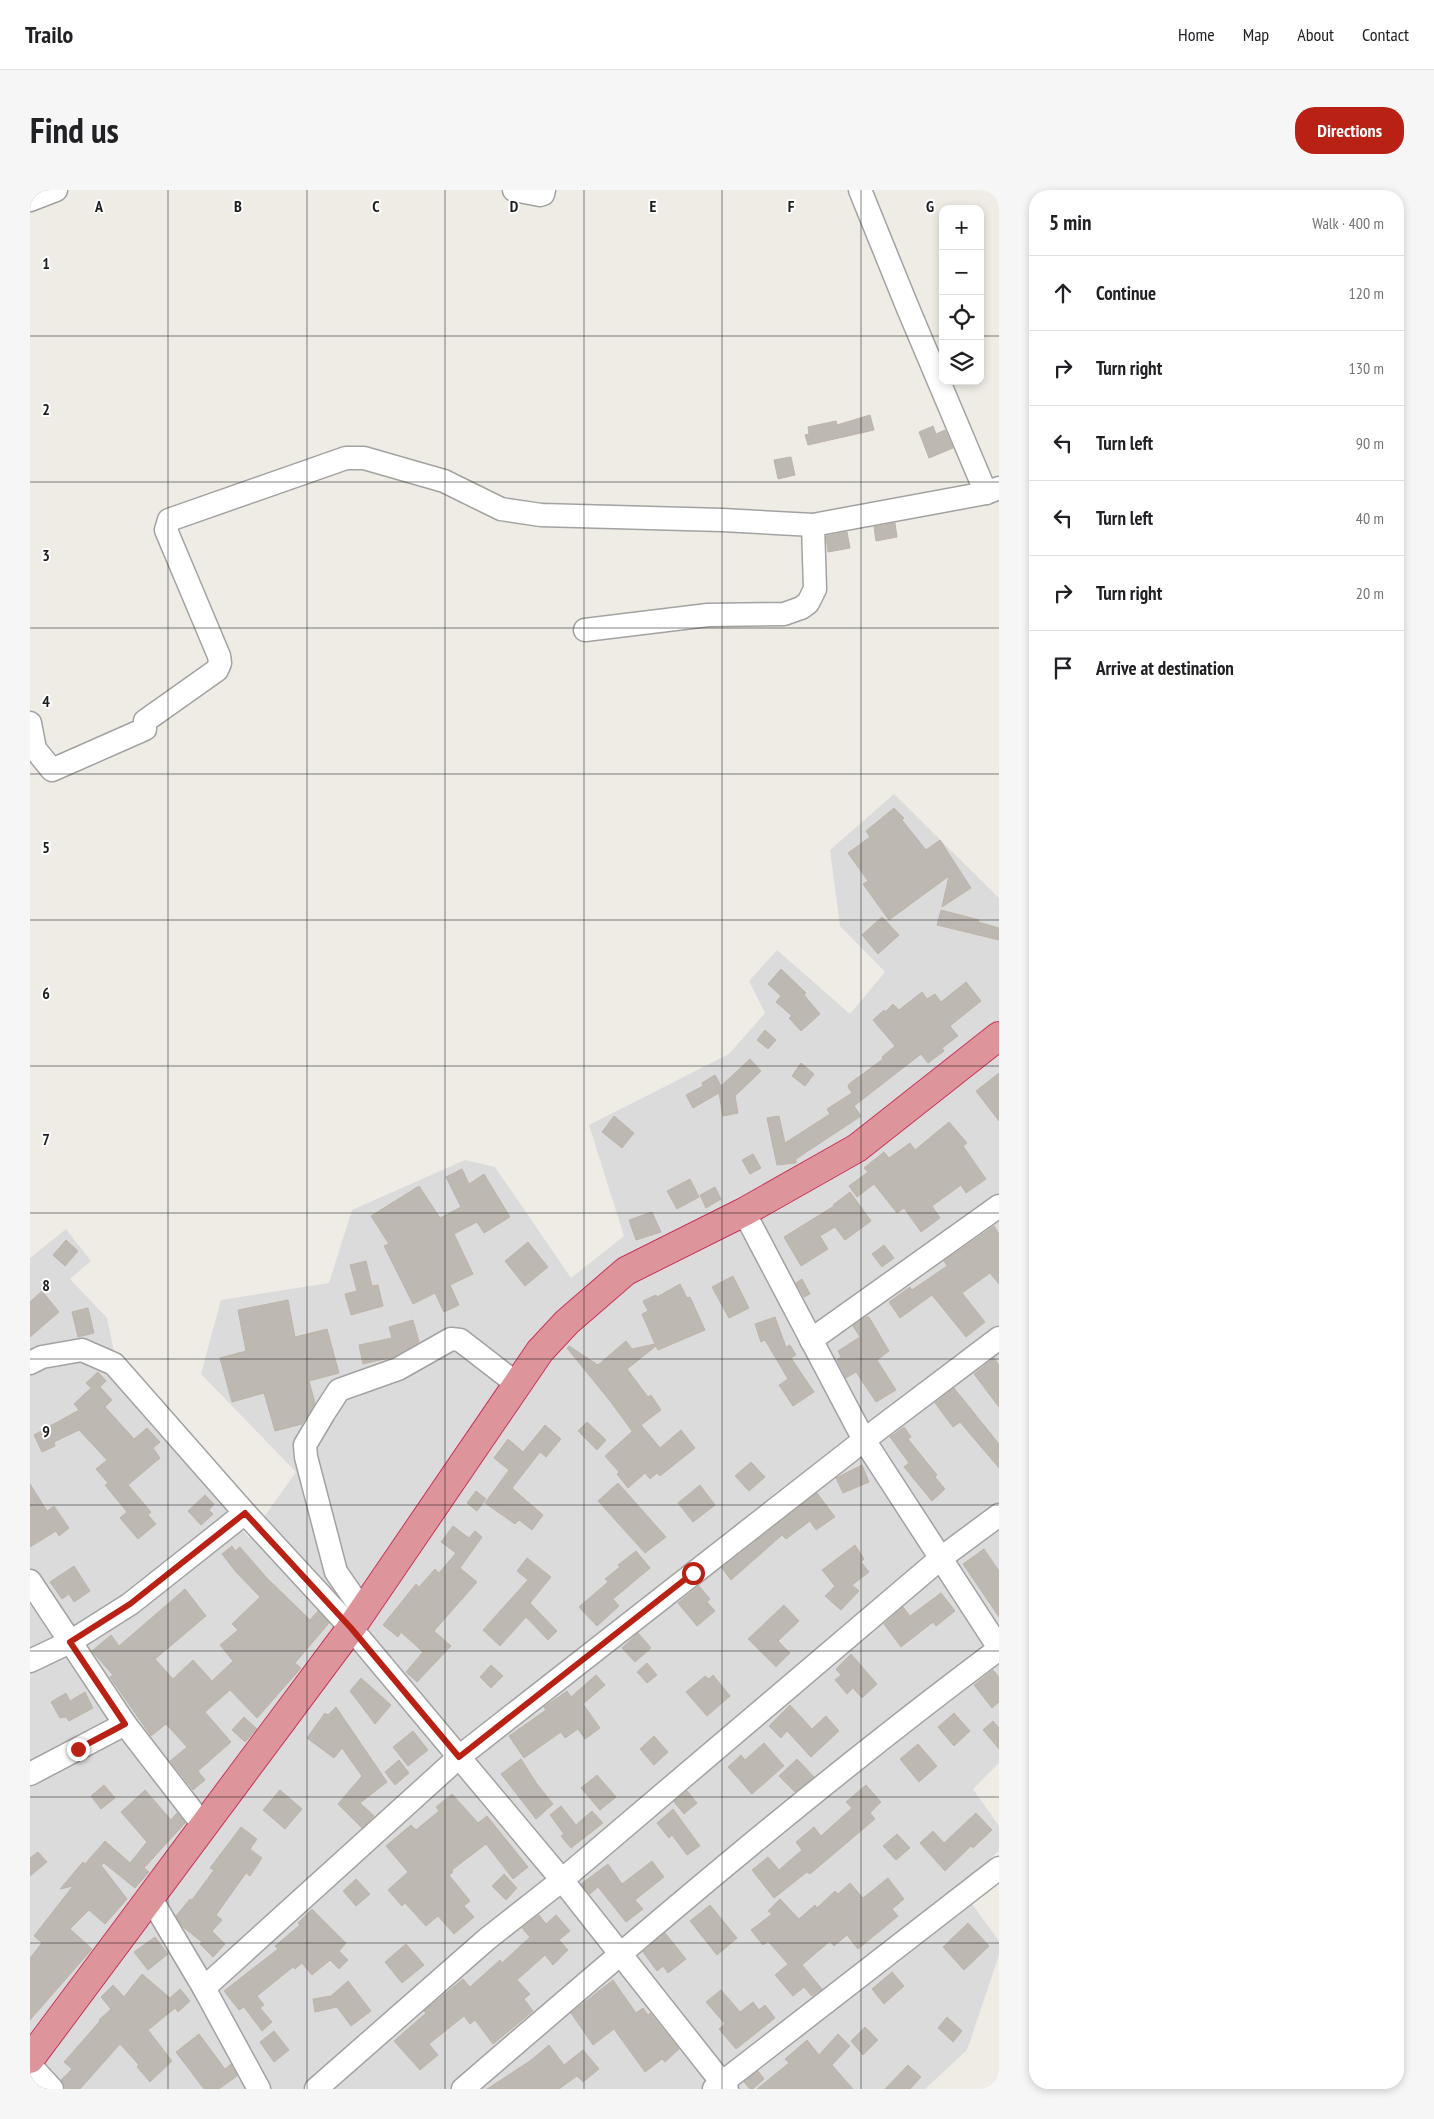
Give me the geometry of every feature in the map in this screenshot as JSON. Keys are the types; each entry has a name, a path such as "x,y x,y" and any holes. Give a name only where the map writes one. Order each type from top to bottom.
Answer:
{"highway":[{"path":"31,2057 357,1620 540,1351 567,1322 626,1272 744,1212 857,1148 999,1036"}],"street":[{"path":"30,200 56,190"},
{"path":"514,190 542,195 544,190"},
{"path":"30,723 35,749 52,770 145,729 145,721 217,670 220,663 218,656 166,530 169,520 346,458 364,458 444,481 490,506 541,515 722,520 813,525 992,491 907,306 860,190"},
{"path":"585,630 708,615 784,614 801,608 808,603 815,589 813,525"},
{"path":"811,1340 999,1206"},
{"path":"463,2089 620,1954 898,1725 999,1648 864,1440 744,1212"},
{"path":"204,1988 459,1757 864,1440 999,1338"},
{"path":"357,1620 336,1572 306,1457 305,1445 339,1390 398,1369 451,1339 460,1340 517,1384"},
{"path":"34,1356 82,1350 114,1364 245,1513 357,1620 459,1757 562,1880 721,2087 999,1868"},
{"path":"30,1661 70,1642 130,1604 245,1513"},
{"path":"316,2089 487,1939 562,1880 940,1558 999,1515"},
{"path":"30,1581 125,1724 203,1825"},
{"path":"30,1774 125,1724"},
{"path":"150,1897 204,1988 258,2089"},
{"path":"31,2057 52,2089"}],"shaded area":[{"path":"894,794 999,898 999,1763 973,1789 999,1826 999,1851 959,1886 999,1941 999,1955 967,2050 925,2089 30,2089 30,1258 66,1229 91,1261 70,1279 107,1318 121,1385 249,1538 296,1472 201,1374 221,1300 329,1283 352,1210 465,1160 495,1167 571,1278 624,1236 589,1125 729,1054 765,1013 749,981 777,950 850,1014 885,972 840,926 830,850"}],"building":[{"path":"870,415 874,430 808,445 805,435 809,434 808,427 836,421 837,425"},
{"path":"933,426 936,434 945,430 953,448 929,458 919,432"},
{"path":"791,457 795,475 778,479 774,460"},
{"path":"895,523 897,537 876,541 874,527"},
{"path":"847,532 850,548 828,552 826,536"},
{"path":"894,808 904,818 902,820 926,850 940,840 971,888 942,907 949,876 889,920 863,884 868,881 848,853 870,837 866,831"},
{"path":"941,910 979,920 978,922 999,928 999,940 937,925"},
{"path":"882,917 899,935 878,954 862,935"},
{"path":"781,969 806,993 804,995 820,1014 801,1031 789,1018 792,1016 776,1002 781,996 768,984"},
{"path":"966,982 981,1001 950,1026 958,1036 942,1048 944,1051 928,1063 921,1054 854,1106 861,1116 796,1159 796,1163 777,1165 767,1118 779,1116 785,1143 830,1114 827,1109 852,1093 848,1087 849,1084 883,1059 882,1057 895,1046 873,1020 893,1004 899,1010 922,992 927,999 935,994 941,1002"},
{"path":"765,1030 776,1040 768,1049 757,1040"},
{"path":"750,1059 761,1071 735,1096 738,1113 723,1116 719,1093 693,1108 686,1095 703,1086 702,1083 715,1075 721,1086"},
{"path":"801,1063 814,1074 805,1086 792,1076"},
{"path":"999,1073 999,1121 976,1091"},
{"path":"614,1116 634,1133 622,1148 602,1132"},
{"path":"949,1122 967,1143 963,1146 986,1179 966,1193 961,1185 932,1206 940,1218 921,1232 904,1208 897,1213 874,1184 857,1197 849,1186 868,1172 864,1168 884,1152 889,1158 910,1143 915,1150"},
{"path":"753,1154 761,1168 750,1174 742,1160"},
{"path":"462,1169 469,1184 484,1174 510,1217 484,1233 477,1222 454,1234 473,1274 450,1285 459,1305 444,1312 435,1293 413,1304 384,1246 389,1244 371,1216 419,1186 440,1218 461,1207 446,1177"},
{"path":"690,1179 699,1197 677,1209 667,1191"},
{"path":"715,1187 721,1199 706,1208 700,1195"},
{"path":"850,1192 871,1221 845,1240 835,1227 820,1236 828,1249 801,1266 784,1237 834,1206"},
{"path":"652,1212 661,1232 636,1240 629,1220"},
{"path":"994,1226 999,1234 999,1284 990,1273 962,1293 985,1322 966,1337 932,1295 900,1318 889,1302 910,1287 912,1290 947,1266 944,1261"},
{"path":"66,1240 78,1251 65,1266 53,1255"},
{"path":"528,1242 548,1267 525,1286 505,1261"},
{"path":"884,1245 894,1258 882,1267 872,1254"},
{"path":"366,1261 372,1286 378,1285 383,1306 351,1315 345,1294 357,1291 350,1265"},
{"path":"733,1276 749,1308 729,1318 712,1287"},
{"path":"802,1279 810,1294 804,1297 796,1283"},
{"path":"680,1284 687,1298 690,1297 705,1330 658,1350 656,1346 627,1369 648,1397 651,1395 661,1410 641,1425 660,1448 681,1430 695,1448 660,1476 657,1473 650,1479 645,1473 628,1488 617,1474 619,1472 605,1456 636,1428 632,1431 567,1348 569,1346 598,1365 626,1341 632,1349 655,1344 642,1314 648,1311 643,1301 656,1295 657,1297"},
{"path":"42,1291 59,1312 30,1337 30,1302"},
{"path":"288,1300 295,1337 327,1329 339,1373 309,1381 315,1403 302,1424 275,1431 264,1393 232,1402 220,1358 246,1351 238,1310"},
{"path":"88,1308 94,1333 78,1337 72,1312"},
{"path":"775,1317 786,1347 790,1345 796,1355 791,1358 814,1392 793,1406 779,1385 788,1379 765,1340 761,1342 755,1324"},
{"path":"869,1317 889,1351 877,1360 896,1390 876,1402 856,1372 846,1378 837,1360 841,1357 838,1351 860,1337 853,1326"},
{"path":"413,1320 419,1342 393,1357 363,1364 359,1345 392,1338 389,1327"},
{"path":"994,1358 999,1365 999,1407 974,1374"},
{"path":"98,1372 106,1381 100,1387 112,1400 105,1407 134,1439 147,1428 160,1442 153,1448 160,1458 128,1485 151,1512 148,1515 156,1524 138,1539 120,1518 127,1512 105,1485 108,1483 96,1469 107,1460 79,1430 54,1442 55,1446 42,1452 34,1435 79,1410 74,1404 91,1388 86,1383"},
{"path":"954,1388 999,1444 999,1468 960,1422 953,1427 935,1403"},
{"path":"587,1422 606,1440 597,1450 578,1431"},
{"path":"545,1425 561,1439 546,1457 540,1452 512,1488 543,1515 532,1530 519,1520 515,1524 485,1503 509,1470 494,1458 508,1439 523,1452"},
{"path":"904,1427 911,1437 908,1439 937,1475 935,1477 945,1489 932,1501 904,1467 909,1463 890,1437"},
{"path":"751,1462 765,1477 749,1491 735,1476"},
{"path":"862,1465 869,1482 843,1493 836,1478"},
{"path":"618,1483 666,1537 645,1553 598,1501"},
{"path":"30,1484 47,1511 54,1506 69,1528 59,1536 56,1531 30,1547"},
{"path":"700,1485 715,1505 693,1522 678,1503"},
{"path":"476,1491 486,1499 477,1511 467,1503"},
{"path":"817,1493 835,1517 816,1530 810,1521 786,1539 782,1535 731,1580 722,1568"},
{"path":"205,1495 214,1504 209,1510 213,1514 201,1525 188,1511"},
{"path":"453,1526 469,1538 475,1531 482,1537 460,1568 477,1582 434,1631 451,1646 417,1682 406,1672 423,1652 401,1632 398,1637 383,1625 416,1584 419,1587 435,1569 439,1573 456,1553 441,1542"},
{"path":"855,1545 864,1559 861,1562 869,1572 852,1585 859,1591 841,1610 825,1596 835,1586 822,1570"},
{"path":"232,1546 235,1551 240,1547 266,1577 310,1620 318,1611 329,1623 295,1663 301,1668 257,1718 230,1690 205,1712 231,1742 198,1771 205,1780 193,1790 170,1761 187,1747 166,1724 151,1736 110,1677 113,1675 92,1651 111,1635 119,1646 185,1589 206,1616 155,1659 173,1679 193,1660 212,1681 233,1661 220,1645 238,1630 232,1624 260,1597 222,1554"},
{"path":"984,1549 999,1571 999,1617 963,1564"},
{"path":"636,1551 650,1568 613,1599 619,1606 597,1626 579,1607 608,1582 605,1579 620,1567 618,1565"},
{"path":"527,1558 551,1577 530,1603 557,1631 548,1640 526,1617 500,1646 483,1630 528,1580 517,1571"},
{"path":"74,1566 90,1591 74,1602 69,1594 62,1599 50,1582"},
{"path":"699,1586 710,1599 707,1602 715,1611 697,1626 678,1603"},
{"path":"941,1593 955,1611 936,1626 933,1622 901,1647 884,1624 903,1607 910,1616"},
{"path":"784,1605 799,1621 778,1641 790,1653 776,1667 748,1639"},
{"path":"638,1633 651,1648 635,1662 622,1648"},
{"path":"851,1654 877,1684 862,1698 853,1688 847,1694 835,1680 841,1675 836,1669"},
{"path":"647,1663 657,1675 647,1683 637,1672"},
{"path":"491,1665 503,1676 491,1688 480,1677"},
{"path":"993,1670 999,1677 999,1702 992,1708 974,1685"},
{"path":"596,1675 605,1685 583,1704 600,1728 585,1739 578,1729 565,1738 561,1732 524,1758 509,1736 546,1710 544,1707 567,1691 571,1697"},
{"path":"713,1675 730,1696 707,1716 686,1692 705,1676 709,1679"},
{"path":"361,1678 391,1705 375,1724 350,1691"},
{"path":"85,1692 93,1708 69,1721 66,1717 60,1718 51,1702 66,1693 70,1701"},
{"path":"790,1705 812,1729 826,1716 839,1731 811,1757 787,1731 781,1738 769,1726"},
{"path":"336,1707 387,1782 360,1803 374,1816 362,1828 338,1804 362,1776 342,1748 334,1758 307,1738 325,1713 328,1715"},
{"path":"954,1713 970,1731 954,1746 938,1727"},
{"path":"244,1717 257,1729 245,1742 232,1730"},
{"path":"993,1721 999,1728 999,1749 983,1730"},
{"path":"413,1731 428,1750 408,1766 393,1747"},
{"path":"654,1736 668,1752 654,1765 640,1749"},
{"path":"764,1743 784,1766 752,1794 728,1767 741,1755 745,1760"},
{"path":"918,1744 937,1766 919,1782 900,1759"},
{"path":"521,1759 553,1804 536,1819 501,1774"},
{"path":"797,1759 814,1777 795,1792 779,1776"},
{"path":"399,1760 409,1773 395,1785 385,1772"},
{"path":"597,1775 616,1797 600,1810 581,1788"},
{"path":"104,1785 115,1798 101,1809 91,1796"},
{"path":"866,1785 881,1802 870,1813 875,1819 810,1874 807,1872 774,1898 752,1870 768,1857 779,1870 802,1850 796,1842 814,1827 821,1836 852,1808 846,1802"},
{"path":"145,1790 171,1820 177,1813 185,1823 144,1868 149,1872 135,1888 104,1863 101,1865 127,1899 105,1924 89,1910 70,1929 92,1949 30,2020 30,1958 42,1943 34,1936 73,1886 60,1889 83,1862 85,1864 105,1841 130,1863 147,1842 121,1812"},
{"path":"280,1790 302,1809 285,1829 263,1810"},
{"path":"687,1791 697,1803 684,1814 674,1802"},
{"path":"452,1794 478,1823 487,1816 528,1867 513,1879 486,1844 452,1870 453,1872 449,1875 470,1901 464,1906 474,1917 454,1934 438,1916 426,1926 405,1903 402,1906 388,1890 408,1872 386,1846 411,1825 416,1830 439,1811 436,1807"},
{"path":"561,1806 576,1825 592,1811 603,1823 571,1848 561,1836 564,1834 550,1815"},
{"path":"673,1809 700,1846 687,1855 672,1835 669,1838 657,1823"},
{"path":"976,1813 992,1830 973,1848 971,1846 945,1871 920,1843 933,1831 944,1843"},
{"path":"241,1827 257,1839 250,1849 262,1858 250,1876 246,1873 216,1915 222,1920 212,1931 225,1944 213,1957 200,1944 202,1942 183,1927 176,1916 190,1899 192,1900 214,1870 210,1868"},
{"path":"897,1834 910,1848 896,1860 883,1846"},
{"path":"38,1852 47,1862 30,1876 30,1858"},
{"path":"652,1861 664,1877 635,1900 643,1909 626,1922 598,1887 590,1894 581,1884 608,1864 622,1884"},
{"path":"504,1874 517,1888 506,1900 492,1886"},
{"path":"888,1878 904,1899 892,1909 898,1916 858,1949 847,1935 834,1946 830,1941 802,1965 822,1989 812,1996 804,1987 793,1996 775,1975 788,1964 768,1941 763,1945 751,1930 772,1914 768,1911 780,1899 799,1919 815,1905 817,1908 835,1891 838,1894 850,1883 863,1898"},
{"path":"356,1879 370,1894 356,1906 343,1891"},
{"path":"710,1905 737,1938 717,1955 690,1921"},
{"path":"312,1909 346,1943 339,1951 348,1960 339,1969 330,1960 312,1975 302,1963 295,1969 293,1967 257,1996 264,2005 260,2008 272,2022 262,2031 244,2007 239,2010 224,1991 278,1949 275,1946 300,1925 298,1923"},
{"path":"539,1915 546,1924 556,1915 570,1931 559,1940 568,1950 553,1965 545,1955 517,1980 530,1994 524,1999 533,2011 493,2044 475,2020 470,2024 464,2016 429,2044 438,2055 420,2070 394,2041 426,2013 424,2011 463,1979 470,1987 500,1960 502,1963 530,1937 522,1928"},
{"path":"968,1923 989,1946 964,1970 943,1947"},
{"path":"665,1933 686,1959 668,1973 663,1966 657,1971 643,1952"},
{"path":"155,1937 168,1954 148,1970 134,1952"},
{"path":"406,1944 424,1965 402,1983 385,1962"},
{"path":"892,1972 904,1986 884,2004 872,1989"},
{"path":"142,1974 170,1998 180,1989 190,2001 178,2012 175,2008 148,2030 172,2061 150,2082 137,2067 139,2065 120,2044 80,2089 66,2089 61,2080 72,2069 64,2062 99,2020 111,2009 101,1997 113,1985 124,1997"},
{"path":"613,1980 636,2013 643,2008 648,2015 650,2013 679,2049 665,2062 662,2059 645,2072 614,2029 593,2045 571,2013"},
{"path":"348,1981 371,2011 351,2026 337,2007 315,2012 313,1999 331,1996"},
{"path":"721,1990 740,2012 753,2002 759,2010 765,2005 775,2018 736,2049 719,2029 725,2024 706,2002"},
{"path":"947,2017 962,2031 953,2042 938,2028"},
{"path":"865,2027 878,2040 863,2055 851,2041"},
{"path":"274,2031 289,2050 274,2062 260,2042"},
{"path":"199,2034 225,2069 231,2064 237,2076 219,2089 204,2089 176,2052"},
{"path":"838,2034 850,2046 832,2065 853,2089 757,2089 789,2063 785,2059 807,2040 819,2055"},
{"path":"549,2045 564,2065 583,2050 599,2069 583,2082 577,2076 559,2089 487,2089 530,2061"},
{"path":"908,2065 921,2077 910,2089 885,2089"},
{"path":"758,2071 764,2079 753,2089 750,2089 744,2082"}],"route":[{"path":"78,1749 125,1724 70,1642 130,1604 245,1513 351,1628 459,1757 693,1573"}]}
